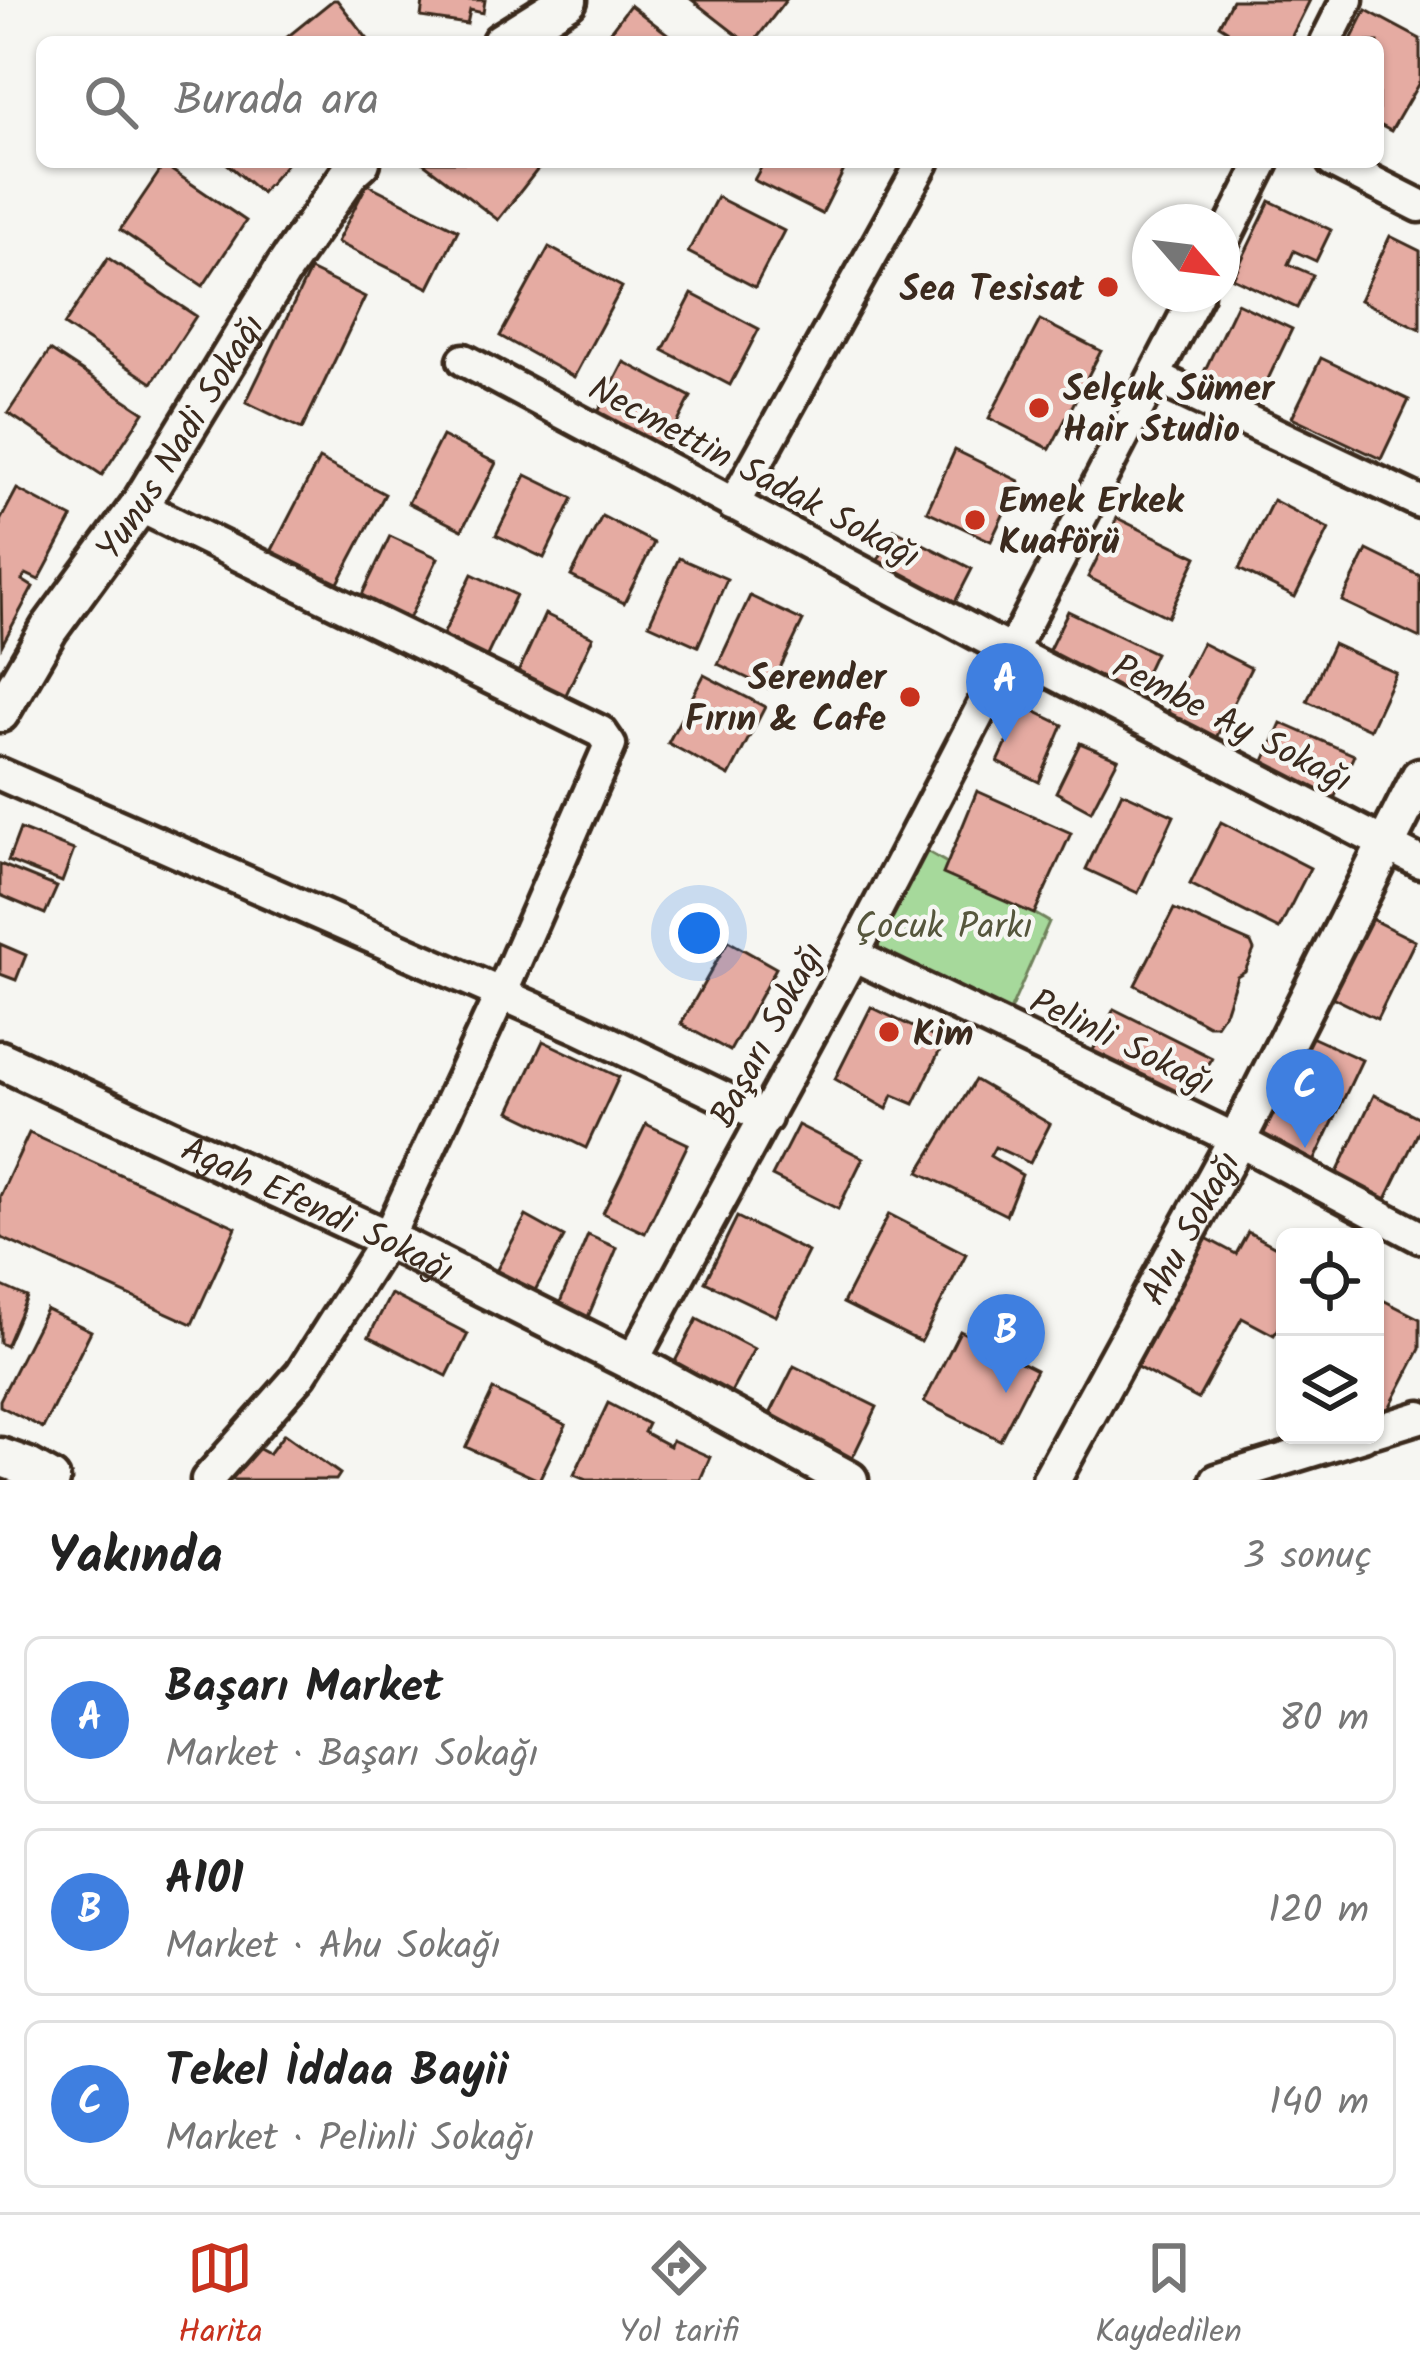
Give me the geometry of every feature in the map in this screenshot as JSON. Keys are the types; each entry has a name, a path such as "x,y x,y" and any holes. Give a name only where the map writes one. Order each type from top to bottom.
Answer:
{"street":[{"path":"511,36 568,0"},
{"path":"1328,36 1348,0"},
{"name":"Yunus Nadi Sokağı","path":"4,694 139,506 284,268 354,168"},
{"path":"733,505 920,168"},
{"path":"1240,208 1260,168"},
{"path":"1346,168 1420,206"},
{"name":"Başarı Sokağı","path":"632,1361 853,955 1188,312"},
{"name":"Necmettin Sadak Sokağı","path":"464,360 1010,651"},
{"path":"1156,377 1420,502"},
{"path":"139,506 601,732 610,745 387,1239 301,1374 206,1480"},
{"name":"Pembe Ay Sokağı","path":"1010,651 1420,862"},
{"path":"0,774 579,1028 766,1118"},
{"name":"Ahu Sokağı","path":"1051,1480 1238,1140 1420,777"},
{"name":"Pelinli Sokağı","path":"853,955 1238,1140 1420,1237"},
{"name":"Agah Efendi Sokağı","path":"0,1060 387,1239 632,1361 849,1480"},
{"path":"1384,1428 1420,1417"},
{"path":"1217,1480 1334,1444"},
{"path":"0,1456 51,1480"}],"green space":[{"name":"Çocuk Parkı","path":"916,845 1049,922 1006,1020 865,948"}],"building":[{"path":"337,0 365,36 288,36"},
{"path":"409,0 485,0 483,13 470,10 467,24 421,17 423,2"},
{"path":"692,0 786,0 759,36 738,36"},
{"path":"1232,0 1310,0 1292,36 1224,36 1227,30 1219,25"},
{"path":"630,5 670,36 607,36"},
{"path":"1366,10 1420,39 1420,81 1391,131 1384,127 1384,36 1353,36"},
{"path":"162,168 246,221 203,286 120,230"},
{"path":"232,168 283,168 261,193"},
{"path":"430,168 538,169 498,220"},
{"path":"761,168 845,168 822,214 754,180"},
{"path":"367,184 458,230 429,288 337,242"},
{"path":"717,197 784,231 755,287 688,252"},
{"path":"1270,201 1331,230 1316,261 1294,251 1288,264 1313,275 1297,308 1240,281 1240,263"},
{"path":"1390,236 1420,251 1420,329 1360,300"},
{"path":"549,247 622,287 574,377 500,336"},
{"path":"108,258 196,316 152,383 64,325"},
{"path":"310,270 365,297 302,429 246,402"},
{"path":"692,294 759,329 730,385 663,350"},
{"path":"1240,304 1292,329 1258,400 1203,374"},
{"path":"1040,320 1101,351 1050,449 989,418"},
{"path":"50,350 144,412 102,475 8,413"},
{"path":"1321,358 1409,400 1381,459 1292,417"},
{"path":"624,362 691,397 662,453 595,418"},
{"path":"442,436 496,463 462,530 408,503"},
{"path":"955,450 1019,481 991,541 927,511"},
{"path":"319,459 385,494 336,587 271,552"},
{"path":"526,475 573,498 544,558 496,535"},
{"path":"17,489 72,518 39,580 26,574 22,580 33,587 2,645 0,521"},
{"path":"1273,500 1329,529 1295,597 1239,569"},
{"path":"602,516 654,543 624,603 571,576"},
{"path":"1117,518 1197,557 1168,617 1088,577"},
{"path":"894,529 972,569 952,608 874,568"},
{"path":"390,536 438,558 407,623 359,601"},
{"path":"1367,550 1420,576 1420,638 1342,601"},
{"path":"679,558 727,579 698,646 649,624"},
{"path":"472,574 516,595 485,660 441,639"},
{"path":"750,596 803,621 770,689 718,664"},
{"path":"1068,611 1155,653 1135,696 1047,654"},
{"path":"545,614 593,637 563,701 515,679"},
{"path":"1202,643 1251,668 1213,744 1164,719"},
{"path":"1333,644 1396,673 1370,729 1307,701"},
{"path":"704,675 765,707 729,776 668,743"},
{"path":"1024,706 1063,725 1039,782 998,762"},
{"path":"1281,723 1354,755 1332,803 1260,770"},
{"path":"1080,743 1118,759 1091,811 1056,792"},
{"path":"977,791 1071,833 1034,914 943,874"},
{"path":"1122,792 1174,816 1138,893 1086,869"},
{"path":"1221,822 1310,868 1279,929 1190,884"},
{"path":"20,829 74,850 62,882 8,861"},
{"path":"0,864 57,887 45,914 0,895"},
{"path":"1174,909 1251,943 1254,950 1216,1025 1135,985"},
{"path":"1371,919 1415,941 1377,1019 1332,997"},
{"path":"728,941 776,968 730,1051 681,1024"},
{"path":"0,944 26,955 16,980 0,974"},
{"path":"871,1007 944,1042 914,1104 893,1095 887,1109 835,1079"},
{"path":"1114,1009 1212,1058 1187,1108 1089,1058"},
{"path":"1307,1035 1362,1060 1314,1162 1259,1136"},
{"path":"543,1041 619,1077 586,1148 510,1111"},
{"path":"975,1080 1050,1124 1030,1163 995,1147 990,1156 1022,1175 1006,1215 919,1172"},
{"path":"1374,1095 1420,1118 1420,1129 1386,1199 1336,1175"},
{"path":"646,1124 688,1144 645,1233 603,1213"},
{"path":"798,1125 863,1158 838,1209 772,1176"},
{"path":"29,1133 236,1227 192,1324 0,1237 0,1196"},
{"path":"889,1214 966,1254 921,1342 843,1303"},
{"path":"526,1216 564,1237 526,1307 488,1286"},
{"path":"737,1217 808,1252 776,1316 705,1282"},
{"path":"1248,1232 1276,1247 1274,1335 1242,1318 1198,1399 1137,1367 1206,1238 1236,1254"},
{"path":"588,1235 617,1248 585,1324 556,1312"},
{"path":"0,1285 27,1297 6,1346 0,1343"},
{"path":"391,1294 468,1334 447,1376 369,1336"},
{"path":"1384,1301 1420,1319 1420,1349 1386,1414"},
{"path":"46,1309 91,1331 43,1428 0,1406 0,1400"},
{"path":"697,1319 754,1349 727,1400 670,1371"},
{"path":"960,1331 1036,1370 1000,1440 924,1402"},
{"path":"794,1366 877,1407 848,1467 764,1426"},
{"path":"493,1390 566,1425 539,1480 466,1447"},
{"path":"608,1403 648,1424 644,1432 670,1446 672,1440 710,1457 700,1480 586,1480 574,1475"},
{"path":"284,1434 340,1474 336,1480 231,1480 250,1444 269,1454"}],"place":[{"name":"Sea Tesisat","path":"1108,287"},
{"name":"Selçuk Sümer Hair Studio","path":"1039,408"},
{"name":"Emek Erkek Kuaförü","path":"975,520"},
{"name":"Serender Fırın & Cafe","path":"910,697"},
{"name":"Başarı Market","path":"1005,742"},
{"name":"Kim","path":"889,1032"},
{"name":"Tekel İddaa Bayii","path":"1305,1148"},
{"name":"A101","path":"1006,1393"}]}
